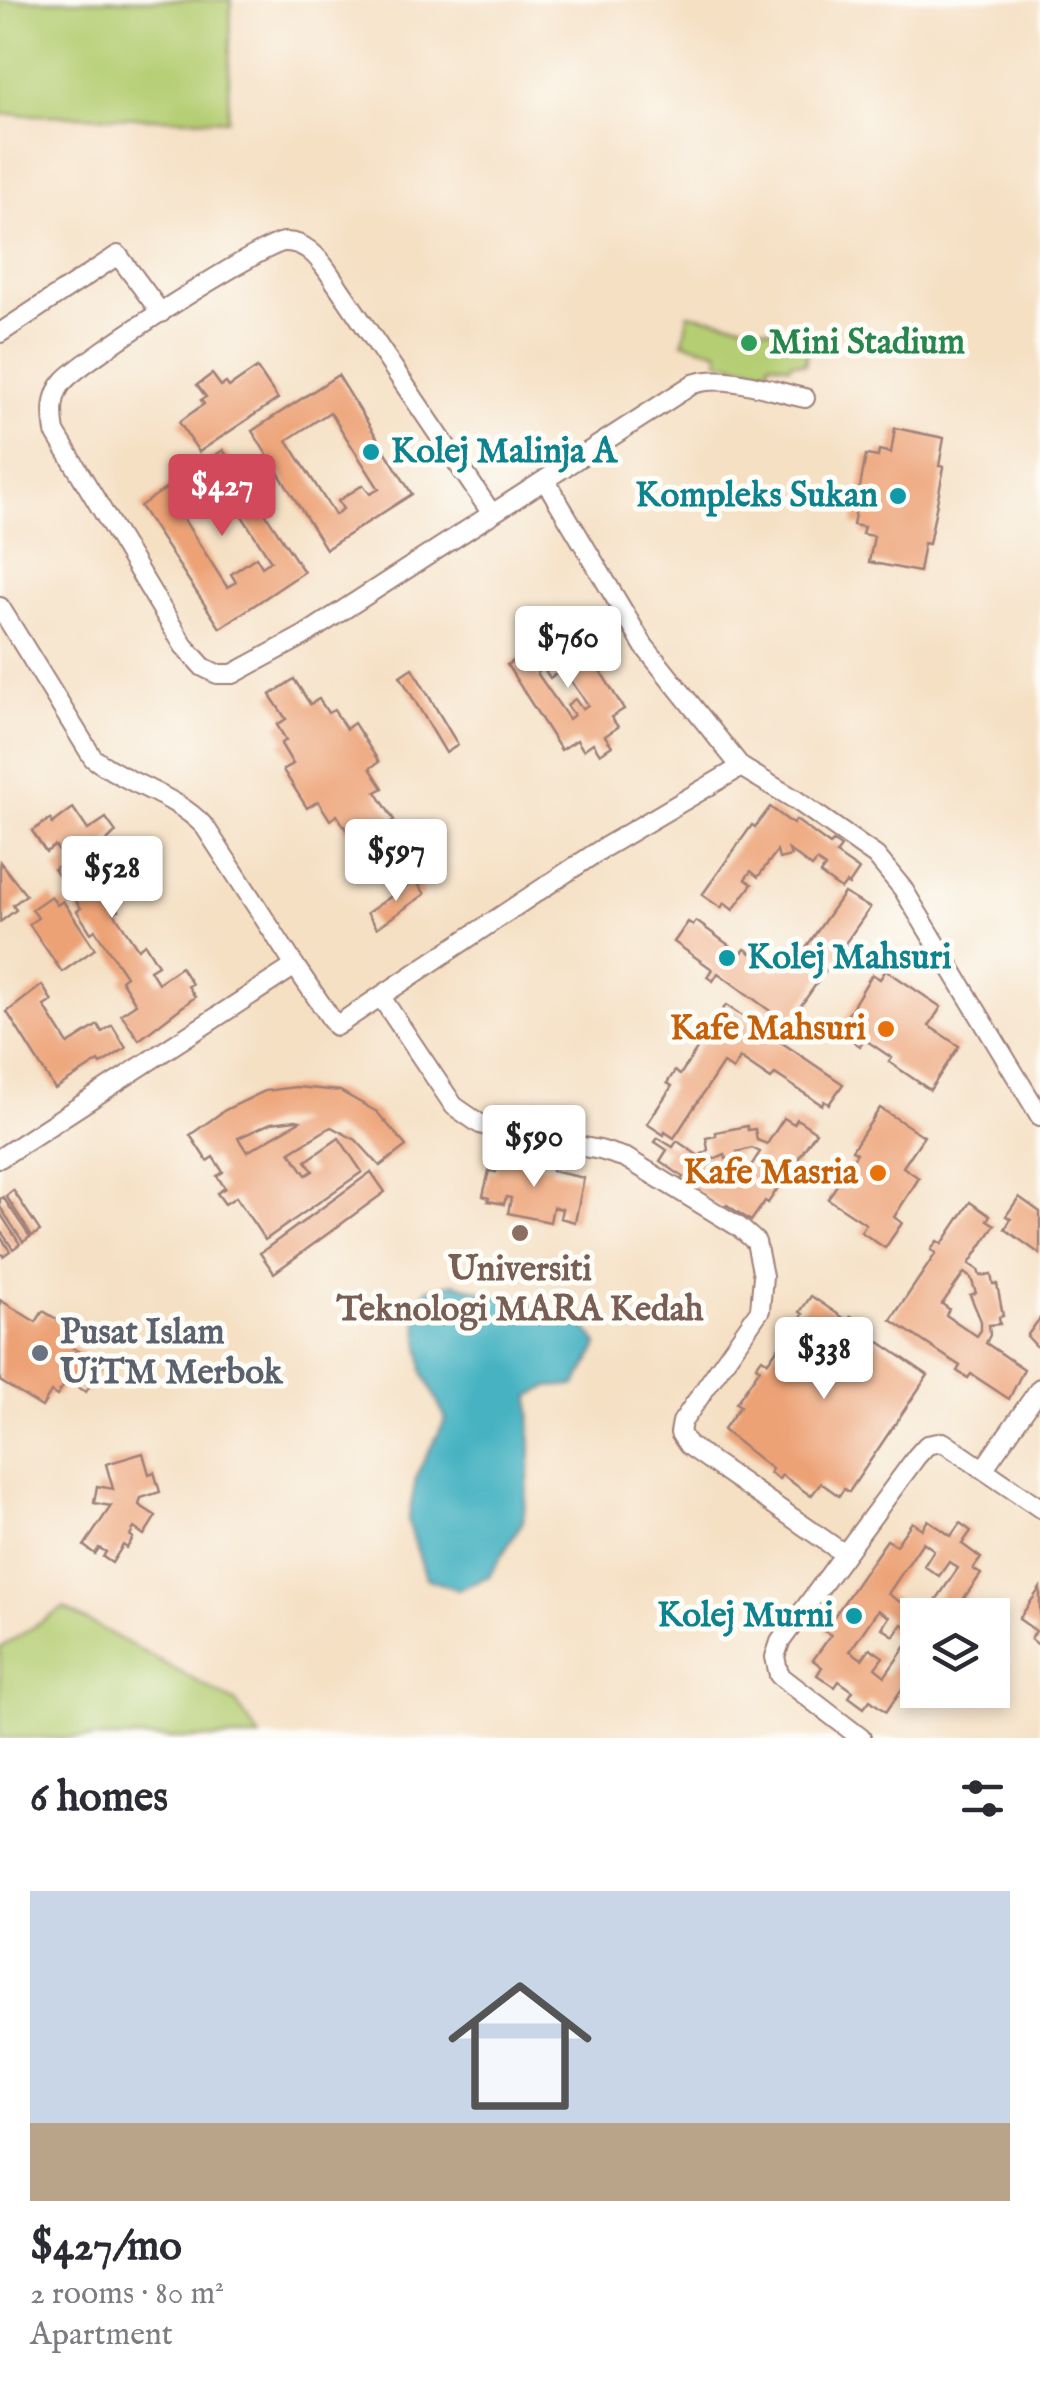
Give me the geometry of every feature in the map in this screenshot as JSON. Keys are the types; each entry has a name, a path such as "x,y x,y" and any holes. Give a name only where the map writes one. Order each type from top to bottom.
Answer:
{"street":[{"path":"492,514 327,270 303,246 284,242 260,251 161,312 63,381 54,400 55,432 184,646 203,667 216,674 233,674 303,636 545,480 693,384 705,380 804,398"},
{"path":"0,333 118,255 161,312"},
{"path":"545,480 644,646 741,767 876,856 903,889 1040,1116"},
{"path":"0,607 93,758 114,774 191,812 205,827 336,1026 600,850 741,767"},
{"path":"0,1158 295,966"},
{"path":"381,997 454,1106 480,1124 626,1158 739,1227 756,1242 762,1276 760,1310 682,1422 680,1433 688,1445 844,1553"},
{"path":"984,1468 1040,1388"},
{"path":"861,1738 783,1678 775,1664 780,1642 927,1445 943,1442 1040,1508"}],"green space":[{"path":"0,0 231,0 228,120 0,114"},
{"name":"Mini Stadium","path":"688,314 810,336 805,364 770,362 768,370 718,361 719,352 683,342"},
{"path":"64,1608 236,1703 261,1738 0,1738 0,1648"}],"water":[{"path":"454,1283 582,1322 598,1345 576,1385 548,1387 530,1396 531,1454 523,1521 489,1576 458,1590 426,1578 408,1521 417,1474 446,1419 423,1372 416,1310 427,1289"}],"building":[{"path":"257,368 278,399 199,452 179,422 204,404 201,400 206,397 197,385 212,374 221,386 226,383 229,387"},
{"name":"Kolej Malinja A","path":"338,375 412,494 326,549 252,431","holes":["330,412 379,489 370,494 363,485 338,501 343,509 335,515 287,440"]},
{"name":"Kompleks Sukan","path":"895,428 944,438 939,466 944,467 929,544 924,543 919,572 869,562 874,536 862,534 864,527 853,525 866,455 878,457 879,450 891,453"},
{"path":"223,450 304,572 220,628 140,506","holes":["222,485 271,561 262,567 256,557 231,574 236,582 227,587 179,512"]},
{"path":"571,624 624,709 611,717 618,727 605,736 612,746 600,754 593,743 583,750 577,740 561,750 507,665","holes":["556,659 588,705 582,709 575,699 567,705 574,715 569,719 537,673 543,668 550,678 557,673 551,663"]},
{"path":"412,668 458,745 446,753 400,676"},
{"path":"294,679 310,704 319,699 328,713 334,710 346,729 354,723 379,762 370,768 383,788 376,792 394,820 356,845 337,815 330,820 318,801 307,808 283,770 293,764 281,744 286,740 277,725 286,719 270,695"},
{"name":"Kolej Mahsuri","path":"770,807 830,845 833,842 841,847 836,854 859,870 849,885 846,883 841,889 820,874 825,867 817,861 812,867 789,850 791,856 779,859 777,851 758,877 751,871 745,879 752,884 733,910 724,903 721,908 702,895 752,825 755,827"},
{"path":"73,808 88,830 106,818 116,832 100,848 112,865 91,880 108,905 113,902 119,910 114,913 138,949 145,944 158,965 150,970 158,983 181,967 192,984 188,986 195,997 139,1040 121,1014 136,1004 121,980 126,976 95,930 91,933 77,911 81,908 54,869 66,861 55,846 46,852 32,831 50,819 52,824"},
{"path":"0,862 26,895 13,905 16,910 0,922"},
{"path":"415,880 425,894 377,928 367,913"},
{"name":"Kolej Mahsuri","path":"844,893 870,908 844,945 849,948 841,959 836,956 788,1024 718,973 713,981 707,977 712,969 674,942 688,922 693,925 696,921 741,954 745,949 776,970 784,959 793,966"},
{"path":"51,896 57,905 63,901 95,949 62,972 29,924 38,918 32,909"},
{"name":"Kafe Mahsuri","path":"886,970 941,1007 929,1026 959,1046 930,1090 864,1039 860,1046 838,1031 872,974 880,979"},
{"path":"42,985 52,1001 44,1006 68,1044 98,1025 102,1032 112,1025 126,1048 55,1089 7,1012"},
{"name":"Kolej Mahsuri","path":"726,1005 843,1084 829,1104 824,1101 822,1105 775,1074 771,1079 740,1058 733,1070 723,1063 674,1138 665,1132 664,1135 647,1124 672,1086 667,1083 675,1071 680,1075"},
{"path":"296,1087 340,1091 377,1112 406,1146 380,1166 356,1140 331,1127 290,1152 306,1175 313,1171 306,1161 339,1138 362,1172 265,1240 236,1197 225,1204 217,1193 225,1188 217,1176 223,1172 213,1157 207,1161 190,1135 225,1110 265,1091","holes":["300,1121 247,1152 238,1138 271,1123"]},
{"name":"Kafe Masria","path":"880,1108 924,1136 903,1167 919,1178 894,1217 902,1223 885,1248 861,1232 866,1224 828,1199 857,1153 852,1150"},
{"path":"784,1118 794,1124 797,1119 816,1132 796,1162 799,1165 793,1174 789,1171 751,1221 679,1183 683,1177 660,1161 667,1150 655,1142 658,1138 673,1147 677,1141 699,1156 708,1150 706,1138 747,1126 748,1130 755,1129 757,1140 767,1144","holes":["752,1148 760,1152 743,1178 740,1170 728,1173 730,1179 707,1162 725,1154 726,1159 738,1156 737,1152"]},
{"path":"499,1158 553,1166 552,1171 584,1178 575,1222 560,1218 562,1209 553,1207 550,1222 508,1213 511,1198 506,1197 504,1204 488,1201 483,1196 489,1171 496,1172"},
{"path":"371,1172 385,1192 274,1273 260,1253"},
{"path":"13,1190 40,1231 32,1236 6,1196"},
{"path":"3,1197 30,1237 23,1242 0,1207"},
{"path":"1019,1197 1040,1212 1040,1254 1005,1229 1011,1219 1006,1216"},
{"path":"970,1202 990,1216 987,1220 995,1225 969,1264 980,1276 991,1274 993,1284 997,1284 1003,1316 999,1317 1000,1324 989,1325 986,1343 1024,1369 1009,1399 971,1374 968,1378 957,1371 960,1366 891,1320 936,1253 931,1250 937,1241 942,1244","holes":["964,1273 971,1278 976,1293 970,1295 981,1321 977,1336 946,1315 949,1309 942,1304"]},
{"path":"0,1213 20,1244 13,1249 0,1230"},
{"path":"0,1236 10,1251 3,1256 0,1252"},
{"path":"811,1296 848,1321 851,1316 863,1324 860,1329 928,1375 849,1492 844,1489 839,1496 821,1483 811,1496 782,1475 779,1479 723,1430 740,1406 736,1403 760,1369 756,1366 762,1358 768,1362 784,1339 794,1346 801,1336 794,1331"},
{"name":"Pusat Islam UiTM Merbok","path":"0,1300 36,1322 43,1311 68,1326 60,1340 102,1366 86,1392 67,1380 57,1396 51,1392 42,1407 0,1381"},
{"path":"1040,1318 1040,1350 1027,1336"},
{"path":"143,1453 160,1492 141,1498 139,1505 156,1516 144,1535 134,1528 127,1548 123,1545 112,1563 103,1557 106,1552 99,1548 95,1554 84,1546 111,1506 94,1503 97,1486 113,1489 106,1464"},
{"name":"Kolej Murni","path":"928,1520 951,1536 960,1523 971,1531 962,1544 981,1558 973,1569 981,1574 964,1598 938,1598 958,1568 949,1562 939,1576 924,1566 934,1550 923,1542 888,1594 900,1602 900,1627 894,1636 882,1628 889,1617 878,1610 850,1651 862,1659 870,1648 883,1657 875,1668 885,1676 900,1654 900,1692 886,1712 870,1700 864,1708 849,1697 853,1691 839,1681 835,1687 817,1675 822,1667 813,1660 831,1635 824,1631 887,1540 896,1545 912,1522 922,1529"},
{"path":"1040,1588 1040,1646 1031,1639 1036,1631 1019,1619"}],"place":[{"name":"Mini Stadium","path":"749,343"},
{"name":"Kolej Malinja A","path":"371,452"},
{"name":"Kompleks Sukan","path":"898,496"},
{"name":"Kolej Mahsuri","path":"727,958"},
{"name":"Kafe Mahsuri","path":"886,1029"},
{"name":"Kafe Masria","path":"878,1173"},
{"name":"Universiti Teknologi MARA Kedah","path":"520,1233"},
{"name":"Pusat Islam UiTM Merbok","path":"40,1353"},
{"name":"Kolej Murni","path":"854,1616"}]}
